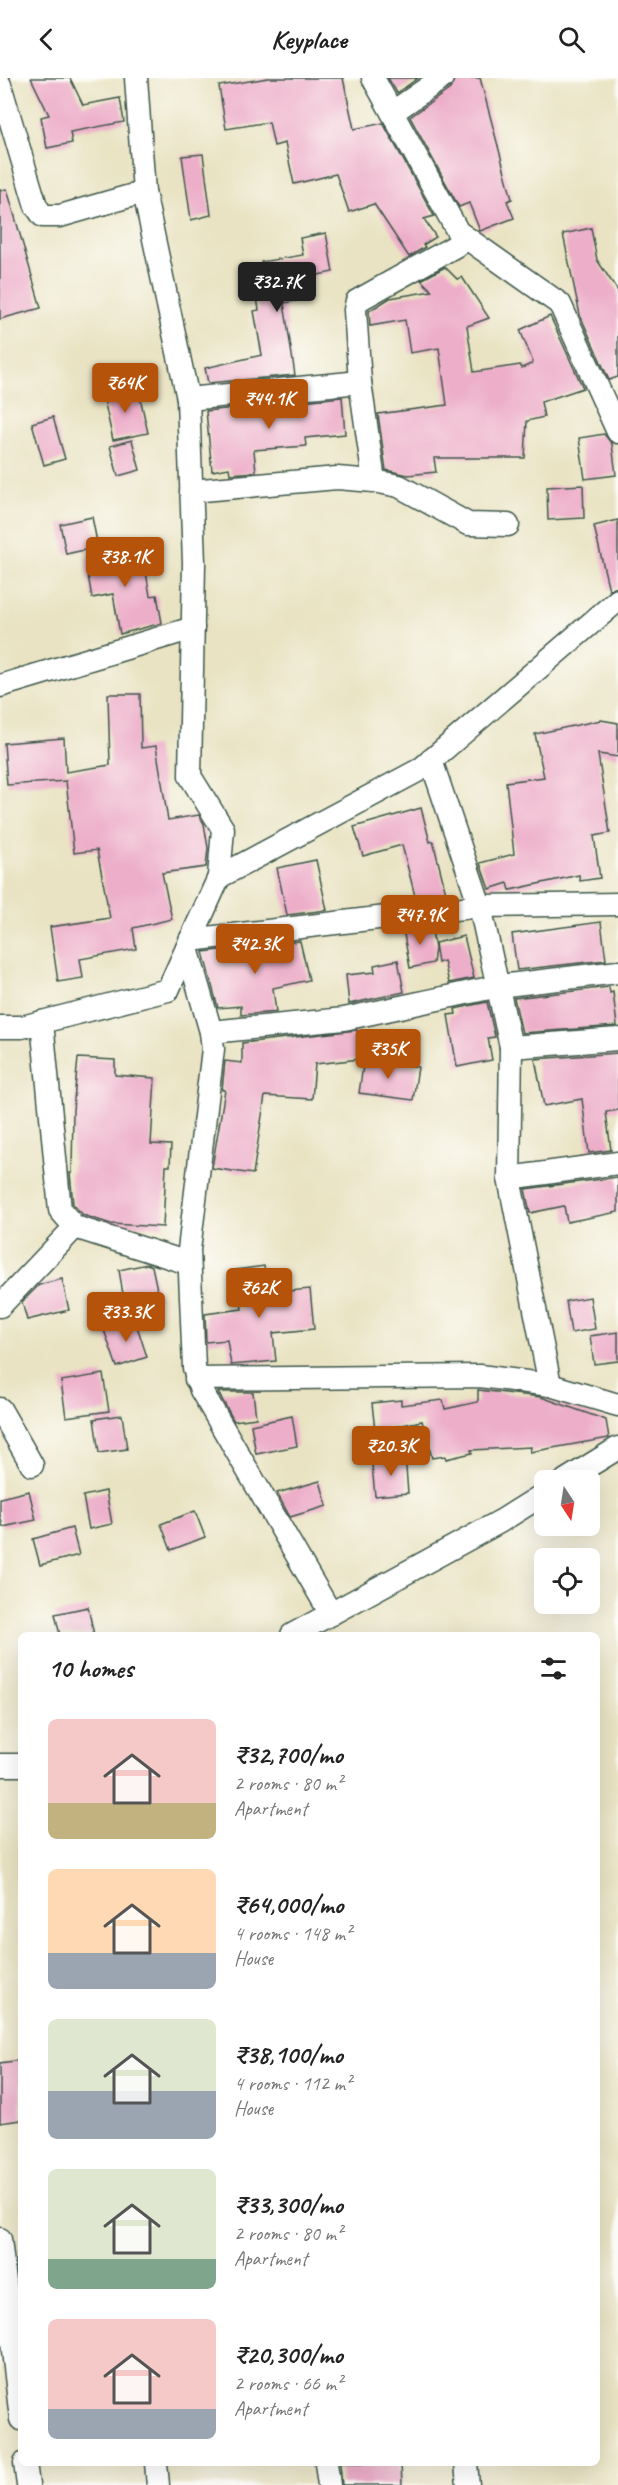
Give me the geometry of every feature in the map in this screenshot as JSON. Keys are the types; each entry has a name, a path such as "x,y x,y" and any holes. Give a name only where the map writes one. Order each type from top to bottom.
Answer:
{"street":[{"path":"0,1027 22,1027 168,990 219,877 223,829 190,776 194,563 188,399 144,192 136,78"},
{"path":"373,78 458,232 561,304 618,432"},
{"path":"393,112 441,78"},
{"path":"0,85 36,206 43,216 60,216 144,192"},
{"path":"374,481 360,382 355,310 357,302 468,239"},
{"path":"188,399 360,382"},
{"path":"191,491 337,478 374,481 402,488 468,524 508,525"},
{"path":"219,877 421,769 618,600"},
{"path":"0,686 193,628"},
{"path":"431,760 480,906 512,1047 509,1178 550,1386"},
{"path":"189,944 480,906 618,904"},
{"path":"189,944 211,1032 213,1065 188,1263 196,1379 330,1614"},
{"path":"211,1032 344,1019 499,986 618,972"},
{"path":"42,1022 60,1209 75,1227 188,1263"},
{"path":"512,1047 618,1039"},
{"path":"509,1178 618,1163"},
{"path":"0,1306 75,1227"},
{"path":"196,1379 480,1376 550,1386 618,1405"},
{"path":"0,1409 32,1465"},
{"path":"582,1470 618,1448"},
{"path":"297,1632 501,1521 534,1500"},
{"path":"0,1765 18,1765"},
{"path":"0,2239 18,2390"},
{"path":"26,2466 28,2485"},
{"path":"156,2466 158,2485"},
{"path":"326,2466 329,2485"},
{"path":"466,2466 468,2485"}],"building":[{"path":"31,78 70,78 83,105 120,98 124,122 70,132 72,143 47,148 41,117 49,115"},
{"path":"268,78 343,78 354,129 383,123 434,216 424,219 436,237 409,257 374,204 349,212 336,174 294,184 285,143 274,146 269,122 226,129 219,86"},
{"path":"388,78 418,78 397,93"},
{"path":"455,78 480,78 512,199 507,201 514,218 480,231 469,203 459,207 410,117 450,89"},
{"path":"203,154 211,215 191,220 182,156"},
{"path":"7,189 41,308 0,319 0,190"},
{"path":"591,228 597,260 618,291 618,377 609,380 580,315 563,234"},
{"path":"326,233 333,272 303,278 306,299 284,303 295,375 208,383 205,368 262,355 254,311 259,310 254,280 264,278 261,262 303,255 300,238"},
{"path":"445,267 457,279 462,277 489,318 467,326 474,372 520,365 522,368 531,364 533,362 520,330 550,316 583,388 541,402 544,417 527,421 525,458 434,458 436,472 408,475 386,470 378,414 447,405 439,348 410,353 405,320 370,326 369,311 390,298 432,291 421,280"},
{"path":"138,388 148,433 113,440 103,395"},
{"path":"342,397 345,434 305,438 306,446 254,450 256,472 230,474 229,468 212,471 206,411"},
{"path":"53,417 65,459 44,465 32,423"},
{"path":"604,434 612,444 616,475 585,479 579,438"},
{"path":"132,440 140,470 118,476 110,446"},
{"path":"583,485 584,518 548,520 547,487"},
{"path":"92,517 98,547 66,554 60,524"},
{"path":"618,520 618,587 609,590 594,526"},
{"path":"142,548 150,596 157,595 162,623 120,634 113,594 92,598 85,558"},
{"path":"108,694 140,694 141,748 156,746 168,820 199,815 204,824 208,848 206,867 162,873 172,919 133,928 136,949 80,959 83,978 58,982 50,927 110,918 97,850 74,853 66,781 7,785 4,743 64,738 66,772 110,765"},
{"path":"601,720 618,723 618,757 598,754 610,833 594,836 600,878 580,881 579,875 510,890 508,883 489,889 480,863 514,854 506,782 544,777 535,734"},
{"path":"421,808 430,842 433,841 446,893 416,900 402,845 363,856 354,827"},
{"path":"316,860 327,910 287,915 277,868"},
{"path":"601,922 606,960 517,970 512,934"},
{"path":"431,925 435,949 433,963 410,968 403,929"},
{"path":"464,936 474,978 449,983 444,961 438,963 435,943"},
{"path":"300,941 309,980 273,988 276,1012 241,1015 241,1006 218,1008 203,952"},
{"path":"398,960 404,992 349,1004 346,975 375,972 374,965"},
{"path":"609,987 610,993 613,992 617,1026 522,1033 514,998"},
{"path":"487,1002 495,1037 488,1038 492,1060 457,1067 448,1015 456,1014 455,1009"},
{"path":"357,1030 360,1059 315,1064 312,1099 265,1096 253,1174 212,1168 225,1090 222,1090 225,1061 242,1063 242,1043"},
{"path":"618,1053 618,1110 606,1112 611,1150 589,1153 582,1099 544,1106 535,1059"},
{"path":"78,1058 115,1060 115,1075 155,1078 151,1144 171,1145 170,1166 166,1166 163,1227 111,1224 83,1215 73,1204 70,1173 72,1173 73,1110"},
{"path":"364,1059 418,1067 413,1100 359,1093"},
{"path":"618,1177 618,1212 567,1222 564,1206 530,1213 525,1189"},
{"path":"147,1264 152,1266 159,1299 125,1306 119,1270"},
{"path":"264,1266 268,1293 310,1289 314,1329 273,1333 276,1361 231,1365 227,1340 206,1342 205,1314 242,1309 236,1270"},
{"path":"62,1279 69,1310 27,1320 22,1302 39,1285"},
{"path":"590,1297 595,1329 571,1333 566,1301"},
{"path":"135,1320 147,1357 117,1367 104,1330"},
{"path":"618,1332 618,1361 594,1364 590,1336"},
{"path":"103,1374 109,1411 66,1417 61,1381"},
{"path":"478,1390 541,1397 606,1420 609,1438 530,1452 531,1447 471,1450 472,1453 446,1459 445,1456 432,1458 422,1421 375,1431 372,1403 401,1400 401,1405 443,1400 445,1409 478,1402"},
{"path":"218,1392 253,1392 256,1418 234,1421"},
{"path":"122,1415 127,1449 99,1453 94,1419"},
{"path":"292,1416 297,1446 256,1454 251,1425"},
{"path":"405,1455 408,1493 375,1496 372,1465"},
{"path":"320,1481 327,1506 290,1517 277,1493"},
{"path":"29,1491 36,1520 3,1527 0,1498"},
{"path":"106,1491 112,1524 89,1529 83,1496"},
{"path":"195,1511 205,1537 171,1550 161,1524"},
{"path":"72,1528 79,1555 40,1565 33,1539"},
{"path":"88,1607 93,1632 59,1632 55,1614"},
{"path":"18,2060 18,2120 0,2123 0,2063"},
{"path":"340,2466 401,2466 402,2485 342,2485"}]}
